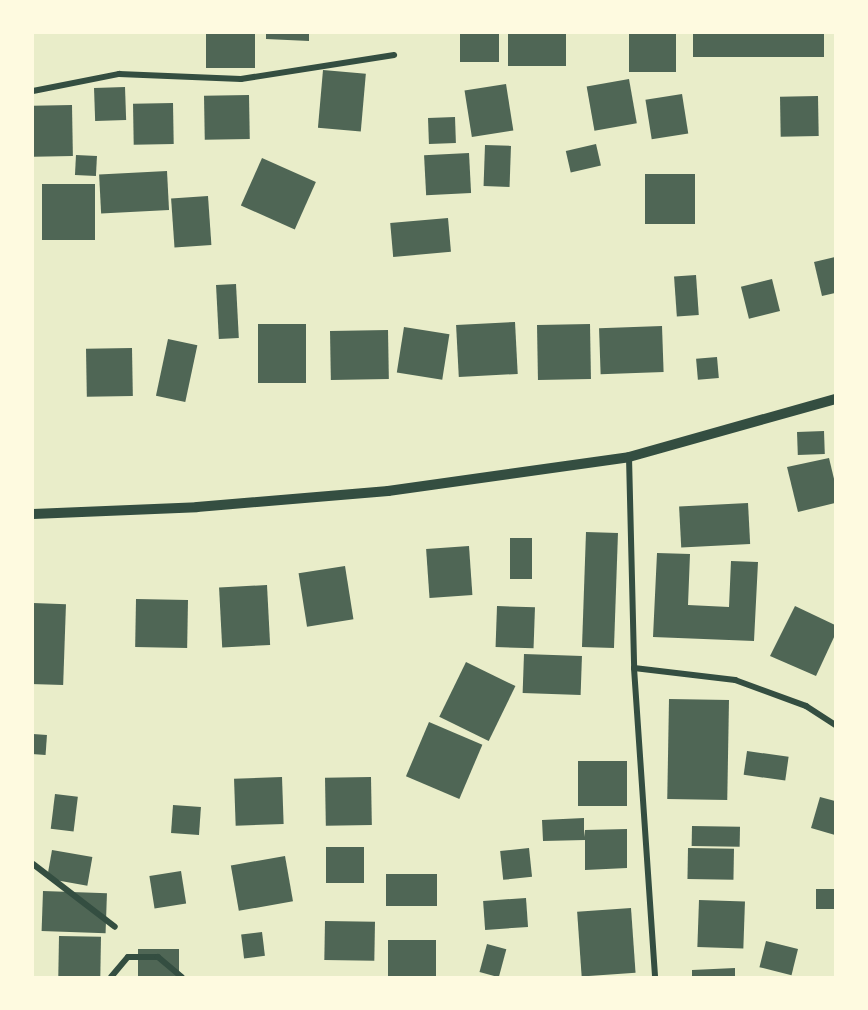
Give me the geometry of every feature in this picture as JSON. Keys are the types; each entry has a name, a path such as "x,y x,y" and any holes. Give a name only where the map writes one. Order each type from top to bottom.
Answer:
{"street":[{"path":"33,91 119,74 241,79 394,55"},
{"path":"33,514 197,507 388,492 629,457 835,399"},
{"path":"629,457 634,668 655,977"},
{"path":"634,668 735,680 806,706 835,725"},
{"path":"33,864 115,927"},
{"path":"111,977 128,957 158,957 182,977"}],"building":[{"path":"206,33 255,33 255,68 206,68"},
{"path":"266,33 309,33 309,41 266,39"},
{"path":"460,33 499,33 499,62 460,62"},
{"path":"508,33 566,33 566,66 508,66"},
{"path":"629,33 676,33 676,72 629,72"},
{"path":"693,33 824,33 824,57 693,57"},
{"path":"323,70 366,74 361,132 318,128"},
{"path":"629,79 637,123 594,131 587,86"},
{"path":"506,84 513,130 472,137 465,91"},
{"path":"125,87 126,120 95,121 94,88"},
{"path":"682,94 688,134 652,139 645,100"},
{"path":"249,95 250,139 205,140 204,96"},
{"path":"818,96 819,136 781,137 780,97"},
{"path":"173,103 174,144 134,145 133,104"},
{"path":"72,105 73,156 34,157 33,106"},
{"path":"455,117 456,143 429,144 428,118"},
{"path":"596,144 601,165 571,172 566,151"},
{"path":"485,145 511,146 510,187 484,186"},
{"path":"469,153 471,193 426,195 424,155"},
{"path":"76,155 97,156 96,176 75,175"},
{"path":"262,158 316,182 295,230 241,206"},
{"path":"167,171 169,210 101,214 99,175"},
{"path":"645,174 695,174 695,224 645,224"},
{"path":"42,184 95,184 95,240 42,240"},
{"path":"208,196 211,245 175,247 171,199"},
{"path":"448,218 451,252 393,257 390,223"},
{"path":"835,257 835,293 822,296 814,262"},
{"path":"696,275 699,315 677,316 674,277"},
{"path":"772,279 780,311 749,319 741,287"},
{"path":"236,284 239,338 219,339 216,285"},
{"path":"515,322 518,374 459,377 456,325"},
{"path":"258,324 306,324 306,383 258,383"},
{"path":"590,324 591,379 538,380 537,325"},
{"path":"662,326 664,372 601,374 599,328"},
{"path":"404,327 449,334 442,380 397,372"},
{"path":"388,330 389,379 331,380 330,331"},
{"path":"168,339 197,345 185,402 156,396"},
{"path":"132,348 133,396 87,397 86,349"},
{"path":"717,357 719,378 698,380 696,359"},
{"path":"824,431 825,454 798,455 797,432"},
{"path":"829,458 835,483 835,503 798,512 787,467"},
{"path":"748,503 750,544 681,548 679,507"},
{"path":"586,532 618,533 614,648 582,647"},
{"path":"510,538 532,538 532,579 510,579"},
{"path":"469,546 472,595 430,598 426,549"},
{"path":"657,553 690,554 688,605 729,607 731,561 758,562 754,641 653,637"},
{"path":"345,566 353,619 307,627 299,573"},
{"path":"267,585 270,645 222,647 219,588"},
{"path":"136,599 188,600 187,648 135,647"},
{"path":"33,603 66,604 63,685 33,684"},
{"path":"497,606 535,607 534,648 496,647"},
{"path":"795,606 835,625 835,635 816,676 770,656"},
{"path":"524,654 582,656 581,695 523,693"},
{"path":"466,662 515,686 489,741 439,717"},
{"path":"669,699 729,700 727,800 667,799"},
{"path":"429,722 482,745 459,799 406,776"},
{"path":"33,734 47,735 46,755 33,754"},
{"path":"747,751 789,757 785,781 744,775"},
{"path":"578,761 627,761 627,806 578,806"},
{"path":"282,777 284,824 236,826 234,779"},
{"path":"371,777 372,825 326,826 325,778"},
{"path":"55,794 78,797 74,832 51,829"},
{"path":"820,797 835,801 835,835 811,828"},
{"path":"173,805 201,807 199,835 171,833"},
{"path":"584,818 584,837 585,830 627,829 627,868 585,870 585,840 543,841 542,820"},
{"path":"692,826 740,827 740,847 692,846"},
{"path":"326,847 364,847 364,883 326,883"},
{"path":"529,848 532,877 503,880 500,851"},
{"path":"688,848 734,849 733,880 687,879"},
{"path":"52,850 92,857 87,886 47,879"},
{"path":"285,856 293,901 239,911 231,866"},
{"path":"181,871 186,904 155,909 149,876"},
{"path":"386,874 437,874 437,906 386,906"},
{"path":"816,889 835,889 835,909 816,909"},
{"path":"43,891 107,893 106,933 42,931"},
{"path":"526,898 528,927 485,930 483,901"},
{"path":"699,900 745,902 743,949 697,947"},
{"path":"631,908 636,973 582,977 577,912"},
{"path":"325,921 375,922 374,961 324,960"},
{"path":"262,932 265,956 244,958 241,935"},
{"path":"59,936 101,937 100,977 58,977"},
{"path":"388,940 436,940 436,977 388,977"},
{"path":"766,941 798,949 791,975 759,967"},
{"path":"487,944 506,949 499,977 479,972"},
{"path":"138,949 179,949 179,977 138,977"},
{"path":"735,968 735,977 692,977 692,970"}]}
